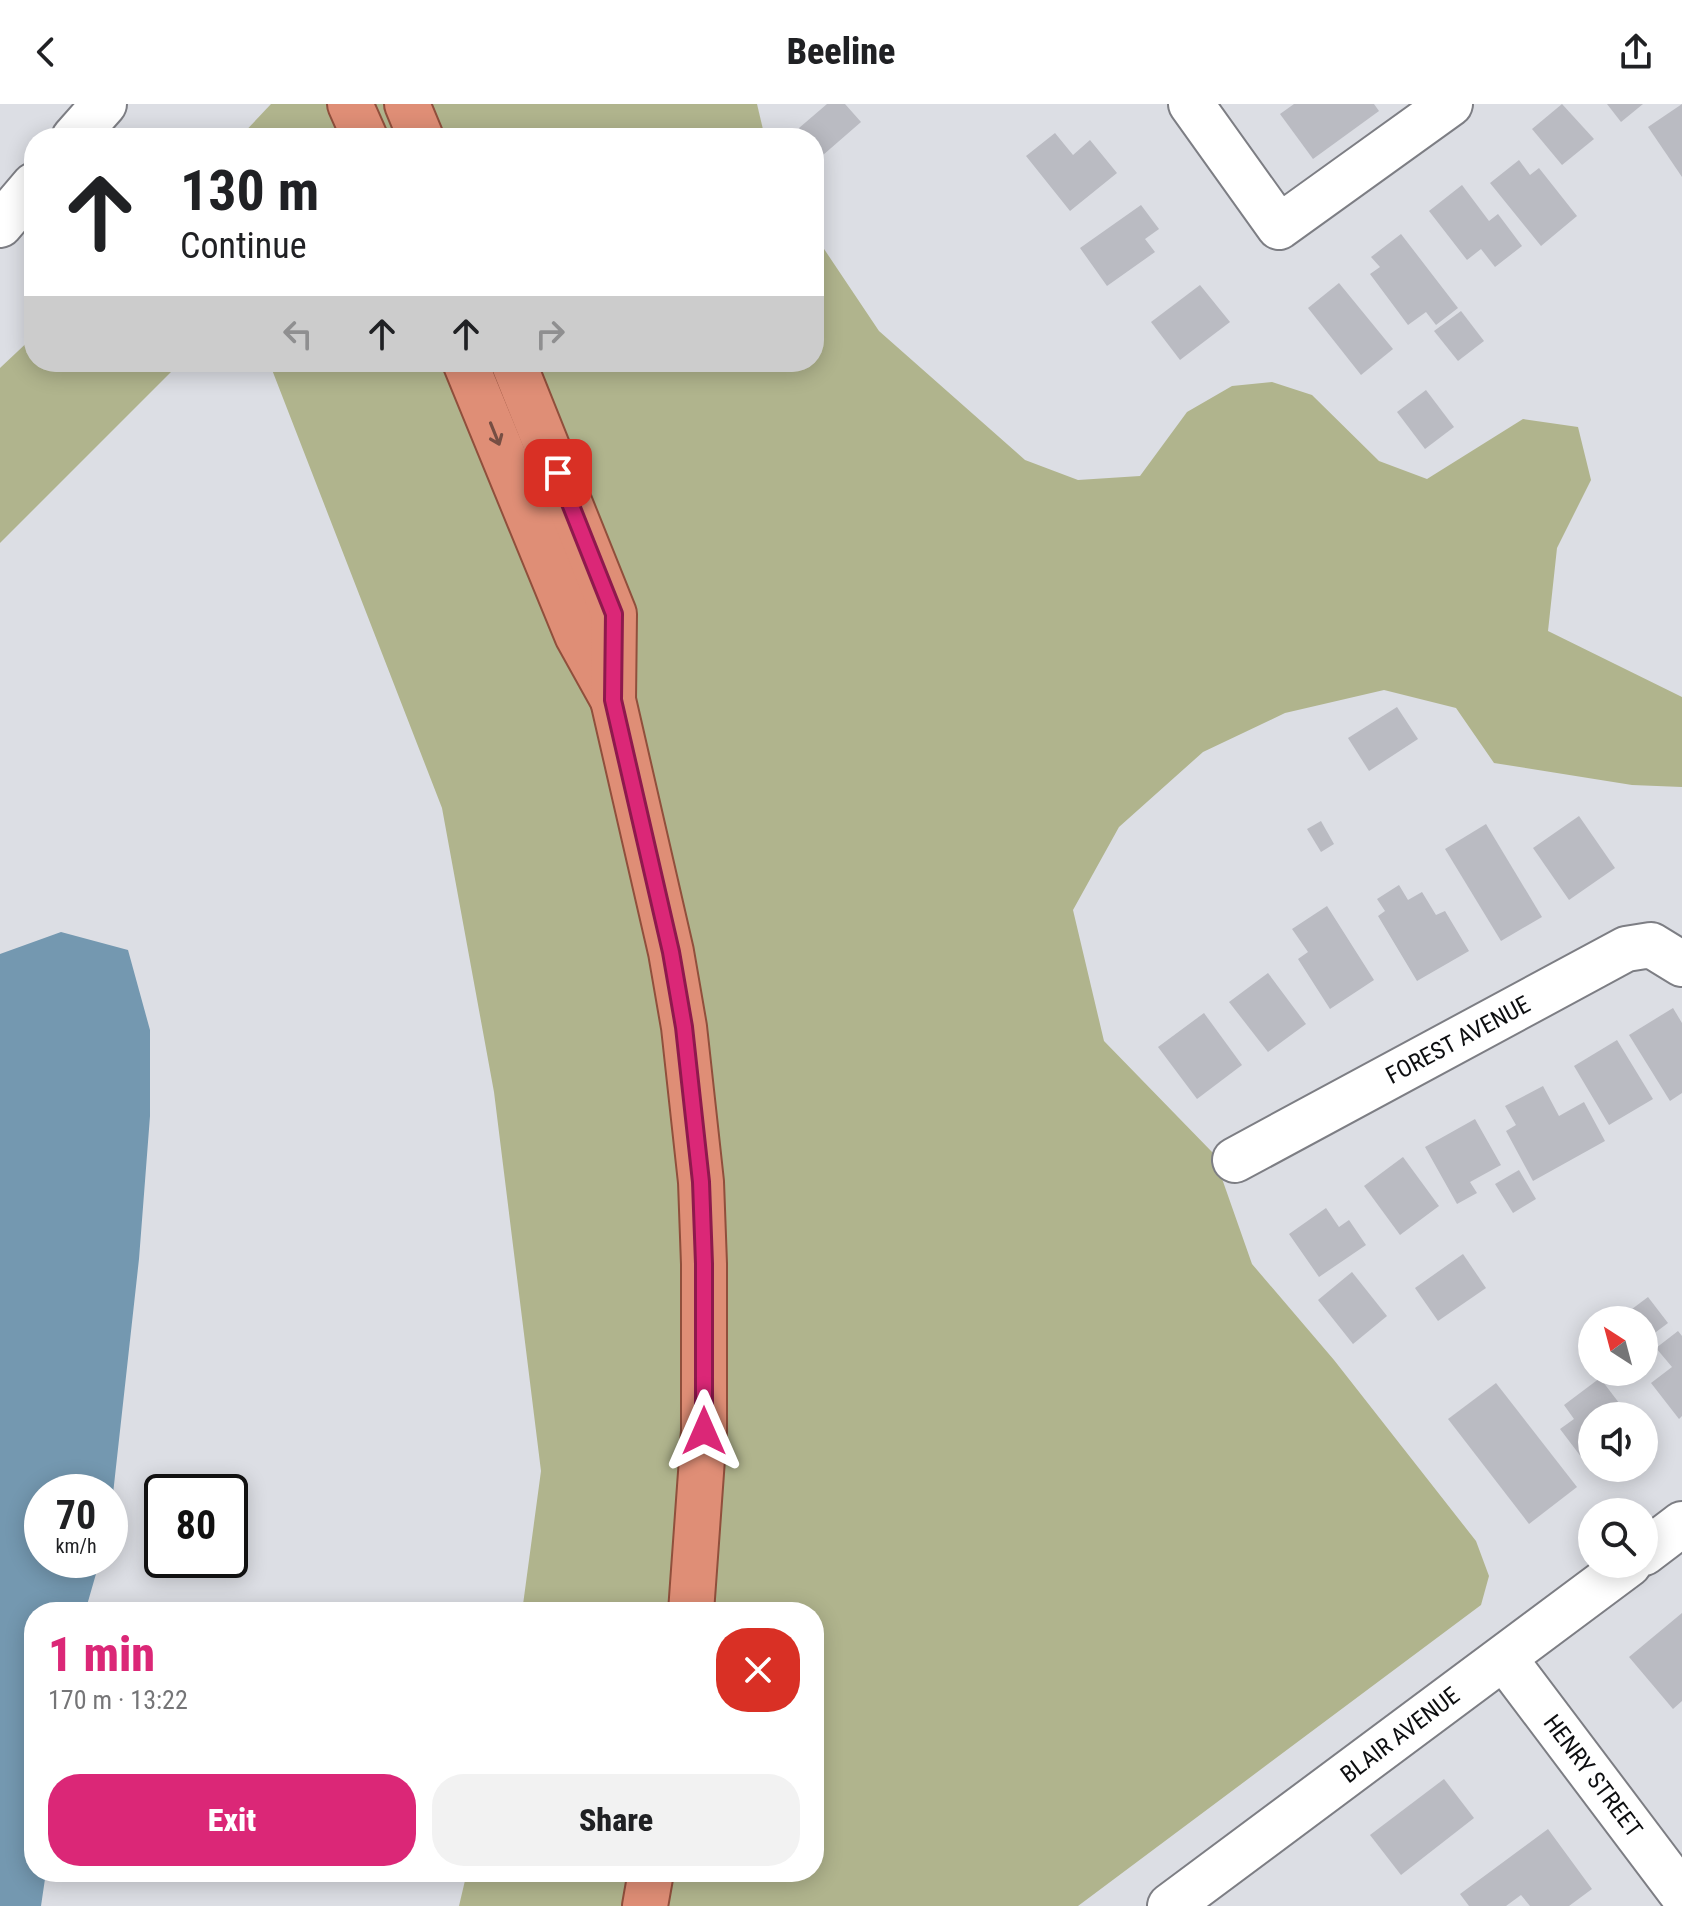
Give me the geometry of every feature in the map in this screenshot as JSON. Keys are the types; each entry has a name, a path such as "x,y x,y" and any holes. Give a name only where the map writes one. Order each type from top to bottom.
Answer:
{"highway":[{"path":"350,104 361,128"},
{"path":"407,104 417,128"},
{"path":"469,372 577,635 613,700"},
{"path":"517,372 614,614 613,700 674,967 684,1027 701,1182 704,1264 704,1431 692,1602"},
{"path":"645,1906 649,1882"}],"street":[{"path":"83,128 104,104"},
{"path":"1191,104 1279,227 1450,104"},
{"path":"0,225 24,197"},
{"name":"FOREST AVENUE","path":"1235,1160 1626,949 1651,945 1682,964"},
{"path":"1658,1542 1682,1524"},
{"name":"BLAIR AVENUE","path":"1170,1906 1610,1578"},
{"name":"HENRY STREET","path":"1504,1658 1682,1894"}],"green space":[{"path":"271,104 757,104 763,128 248,128"},
{"path":"824,249 879,331 1025,460 1078,480 1140,476 1187,412 1232,386 1272,382 1312,395 1379,461 1427,479 1523,419 1578,427 1591,480 1557,548 1548,631 1682,697 1682,787 1632,785 1494,763 1456,708 1384,690 1285,713 1203,752 1119,827 1073,910 1104,1041 1213,1153 1252,1264 1334,1360 1476,1541 1489,1576 1481,1605 1078,1906 459,1906 465,1882 824,1882 824,1602 523,1602 541,1471 494,1092 442,808 273,372 824,372"},
{"path":"24,345 24,372 171,372 0,543 0,368"}],"water":[{"path":"61,932 128,950 150,1030 150,1116 139,1259 115,1474 24,1474 24,1578 95,1578 88,1602 24,1602 24,1882 45,1882 41,1906 0,1906 0,954"}],"building":[{"path":"827,104 845,104 861,122 824,154 824,128 799,128"},
{"path":"1294,104 1374,104 1379,111 1313,159 1280,114"},
{"path":"1562,104 1594,139 1562,165 1532,129"},
{"path":"1607,104 1643,104 1621,122"},
{"path":"1682,104 1682,177 1648,127"},
{"path":"1055,133 1073,155 1090,140 1117,173 1070,211 1026,156"},
{"path":"1519,160 1530,175 1539,168 1577,216 1541,246 1490,183"},
{"path":"1462,185 1489,221 1498,214 1522,246 1495,267 1481,249 1467,260 1429,211"},
{"path":"1141,205 1159,229 1145,239 1155,252 1107,286 1080,248"},
{"path":"1401,234 1458,308 1436,325 1426,312 1408,325 1370,274 1380,267 1371,257"},
{"path":"1339,283 1393,349 1361,375 1308,308"},
{"path":"1200,285 1230,322 1180,360 1151,322"},
{"path":"1461,311 1484,341 1458,361 1434,331"},
{"path":"1426,390 1454,427 1425,449 1397,412"},
{"path":"1397,707 1418,739 1369,771 1348,738"},
{"path":"1579,816 1615,868 1569,900 1533,848"},
{"path":"1321,821 1334,844 1321,852 1307,829"},
{"path":"1486,824 1542,917 1501,941 1445,849"},
{"path":"1399,885 1408,900 1422,892 1436,915 1445,911 1469,951 1417,981 1378,916 1385,911 1377,899"},
{"path":"1327,906 1374,980 1330,1009 1298,959 1308,952 1292,929"},
{"path":"1268,973 1306,1024 1268,1052 1229,1002"},
{"path":"1673,1008 1682,1023 1682,1093 1670,1101 1629,1035"},
{"path":"1204,1013 1242,1065 1197,1099 1158,1047"},
{"path":"1617,1040 1653,1099 1609,1125 1574,1066"},
{"path":"1543,1086 1559,1116 1584,1102 1605,1141 1533,1181 1506,1131 1516,1125 1505,1106"},
{"path":"1475,1119 1501,1165 1470,1182 1477,1193 1457,1204 1425,1147"},
{"path":"1403,1157 1439,1206 1400,1235 1364,1186"},
{"path":"1519,1170 1536,1199 1513,1213 1495,1184"},
{"path":"1326,1208 1339,1227 1349,1220 1366,1245 1319,1277 1289,1234"},
{"path":"1463,1254 1486,1288 1438,1321 1415,1288"},
{"path":"1352,1272 1387,1316 1353,1344 1318,1300"},
{"path":"1648,1297 1655,1306 1636,1306"},
{"path":"1658,1310 1668,1323 1658,1330"},
{"path":"1678,1331 1682,1336 1682,1416 1679,1419 1653,1386 1658,1386 1658,1378 1672,1367 1658,1346"},
{"path":"1496,1383 1577,1487 1529,1524 1448,1419"},
{"path":"1589,1386 1606,1386 1618,1402 1578,1402 1578,1453 1560,1429 1574,1419 1564,1405"},
{"path":"1682,1613 1682,1701 1673,1709 1629,1657"},
{"path":"1444,1779 1474,1818 1401,1875 1370,1835"},
{"path":"1548,1829 1592,1889 1569,1906 1530,1906 1521,1895 1506,1906 1469,1906 1460,1894"}],"route":[{"path":"558,473 614,614 613,700 671,952 684,1027 701,1182 704,1431"}]}
